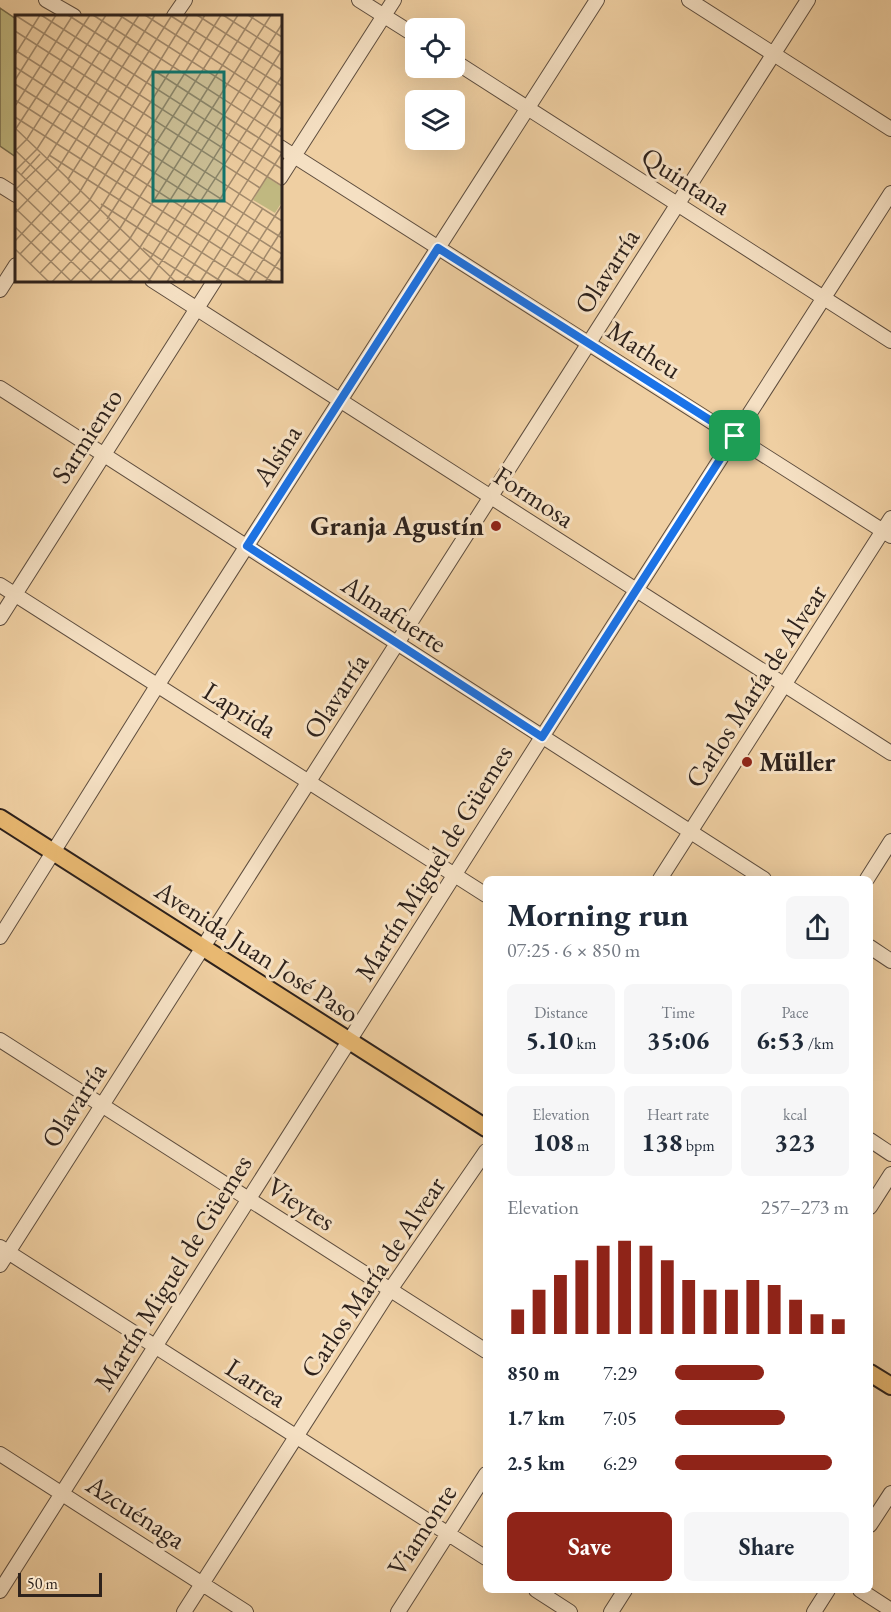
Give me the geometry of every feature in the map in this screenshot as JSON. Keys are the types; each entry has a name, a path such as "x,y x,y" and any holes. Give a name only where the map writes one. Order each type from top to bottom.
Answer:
{"main road":[{"name":"Avenida Juan José Paso","path":"0,818 483,1126"},
{"path":"873,1375 891,1386"}],"street":[{"path":"46,0 72,15"},
{"path":"175,15 185,0"},
{"path":"359,0 405,29"},
{"path":"282,175 394,0"},
{"name":"Alsina","path":"0,937 157,686 597,0"},
{"path":"688,0 891,129"},
{"name":"Olavarría","path":"0,1265 4,1250 103,1106 808,0"},
{"name":"Quintana","path":"465,68 891,341"},
{"name":"Matheu","path":"282,148 887,533"},
{"path":"0,185 15,194"},
{"name":"Martín Miguel de Güemes","path":"0,1591 454,875 891,193"},
{"path":"0,291 15,267"},
{"name":"Formosa","path":"155,282 891,753"},
{"name":"Sarmiento","path":"0,618 214,282"},
{"name":"Almafuerte","path":"0,388 759,876"},
{"name":"Carlos María de Alvear","path":"662,876 784,685 887,533 891,518"},
{"name":"Laprida","path":"0,585 483,893"},
{"path":"869,876 891,841"},
{"path":"873,949 891,961"},
{"name":"Vieytes","path":"0,1040 483,1349"},
{"path":"873,1142 891,1154"},
{"name":"Carlos María de Alvear","path":"184,1612 390,1290 483,1155"},
{"path":"873,1202 891,1174"},
{"name":"Larrea","path":"4,1250 483,1556"},
{"name":"Azcuénaga","path":"0,1454 246,1612"},
{"name":"Viamonte","path":"398,1612 483,1479"},
{"path":"873,1520 891,1493"},
{"path":"541,1593 570,1612"},
{"path":"611,1612 623,1593"},
{"path":"814,1612 826,1593"},
{"path":"865,1593 891,1610"}],"shaded area":[{"path":"0,8 15,18 15,156 0,146"}],"place":[{"name":"Granja Agustín","path":"496,526"},
{"name":"Müller","path":"747,762"}],"route":[{"path":"438,248 735,436 542,737 247,546 438,248"}]}
